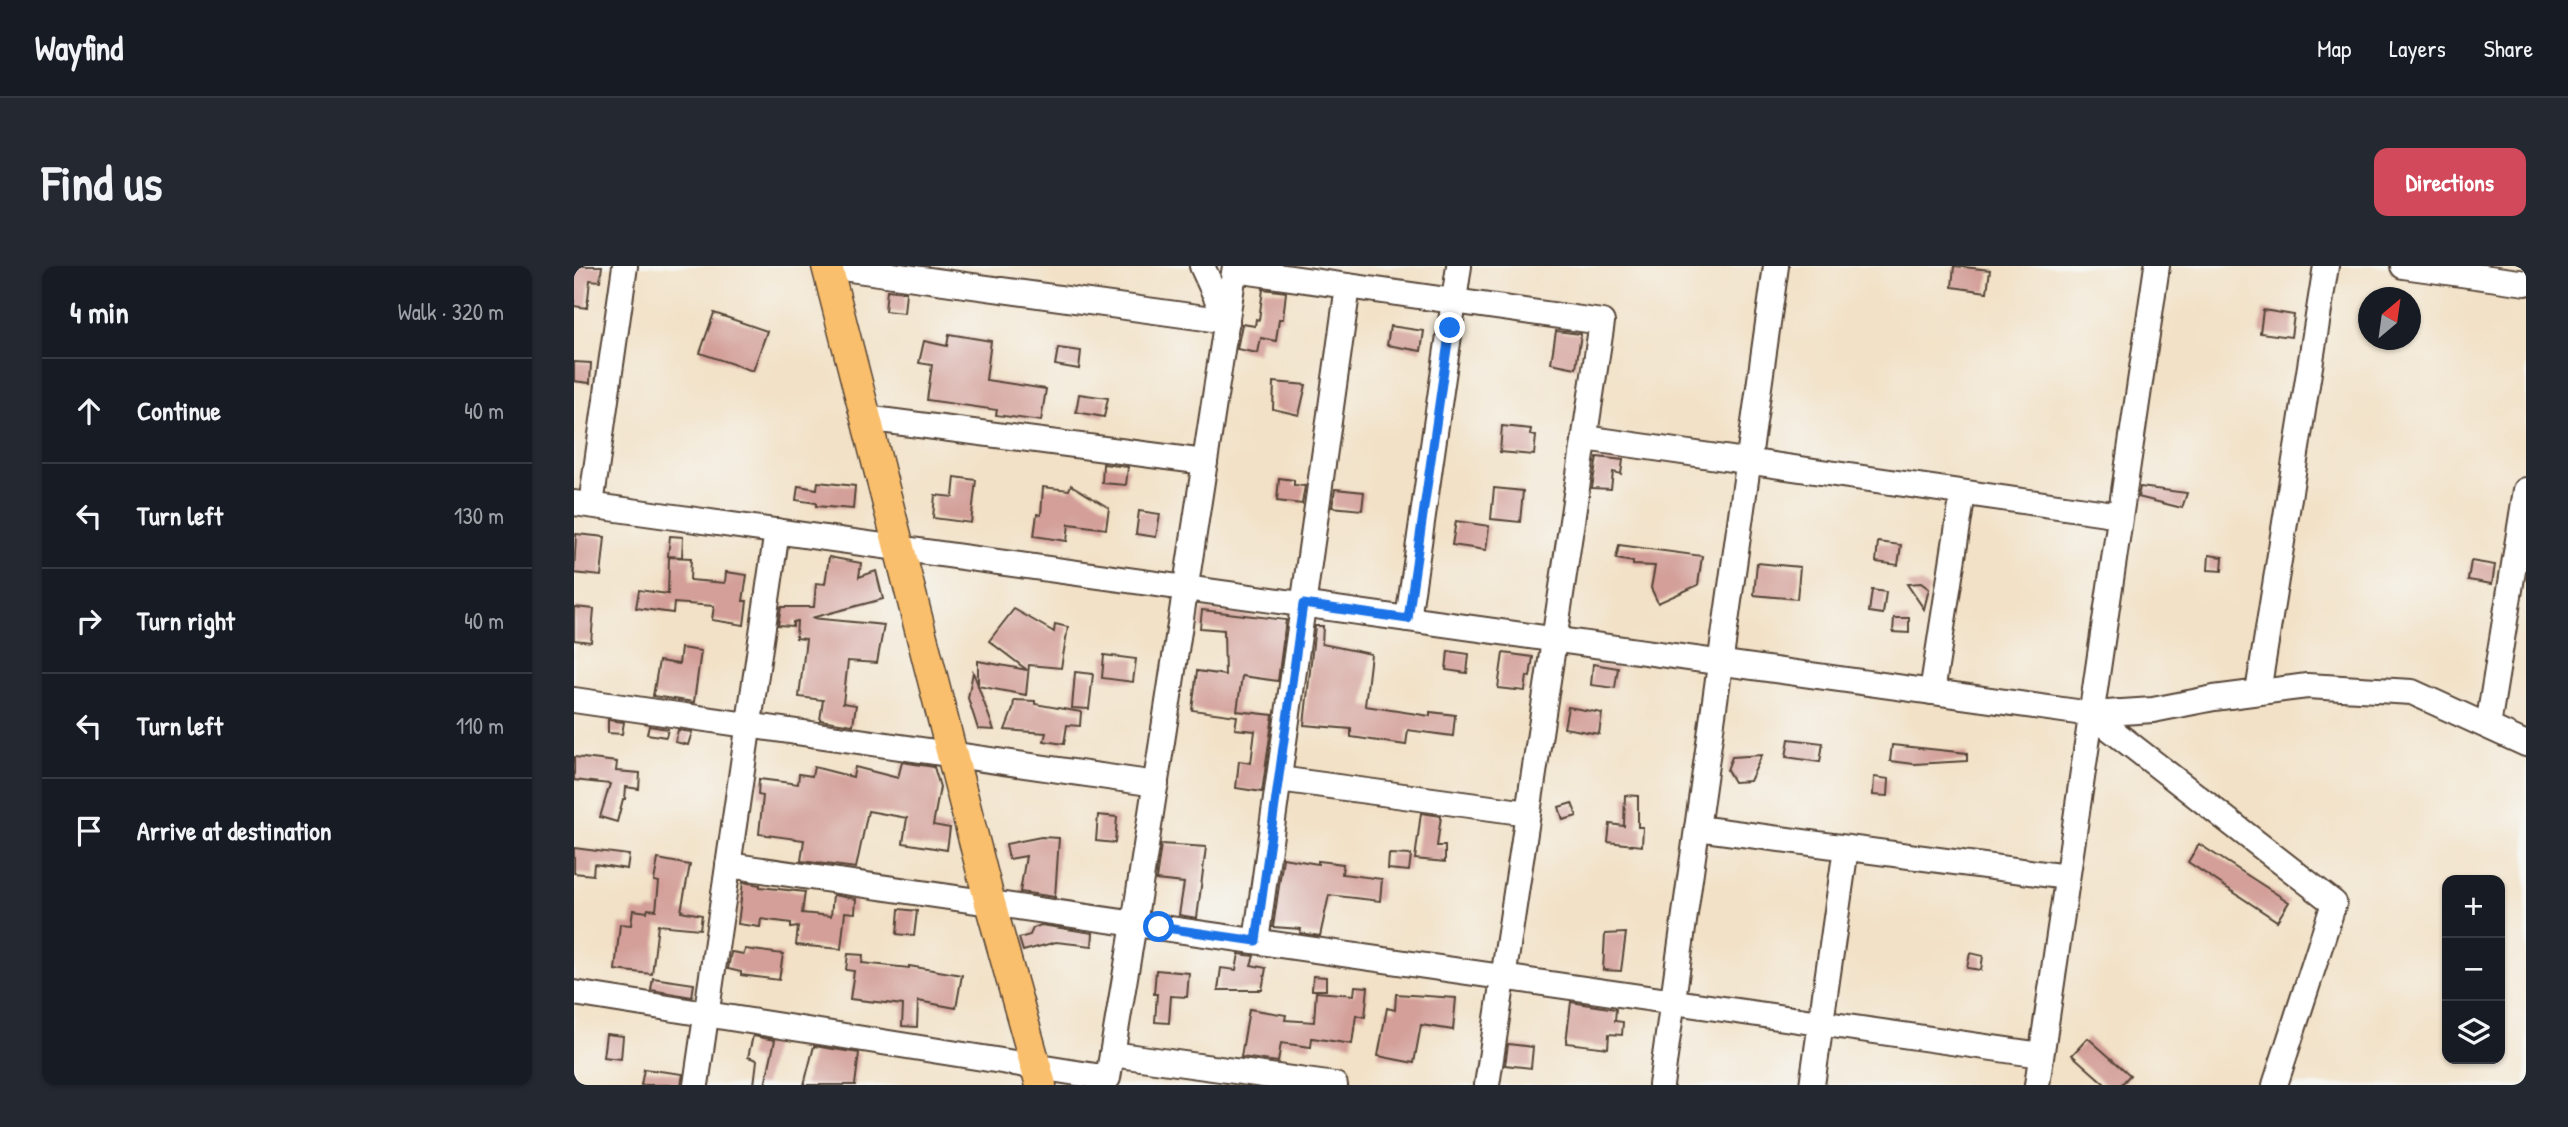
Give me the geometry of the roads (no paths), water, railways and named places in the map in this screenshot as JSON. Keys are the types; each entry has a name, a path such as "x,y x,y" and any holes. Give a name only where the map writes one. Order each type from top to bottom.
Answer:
{"main road":[{"path":"828,266 864,418 990,903 1038,1075"}],"street":[{"path":"625,266 582,504 2091,714 2153,710 2214,698 2307,686 2413,692 2526,744"},
{"path":"828,266 1227,321"},
{"path":"1202,266 1227,321"},
{"path":"1408,619 1459,266"},
{"path":"1661,1085 1776,266"},
{"path":"2037,1085 2157,266"},
{"path":"2258,692 2326,266"},
{"path":"2403,266 2526,283"},
{"path":"574,993 706,1014 1038,1075 1108,1078 1235,268 1602,322 1487,1085"},
{"path":"1256,941 1348,286"},
{"path":"864,418 1205,462"},
{"path":"1585,438 2120,516"},
{"path":"2488,726 2526,490"},
{"path":"1932,692 1963,493"},
{"path":"696,1085 777,531"},
{"path":"574,700 1156,785"},
{"path":"2091,714 2334,903 2275,1085"},
{"path":"1279,779 1528,813"},
{"path":"1697,828 2067,877"},
{"path":"1812,1085 1846,848"},
{"path":"728,865 2041,1055"},
{"path":"1112,1055 1233,1078 1335,1085"}]}
